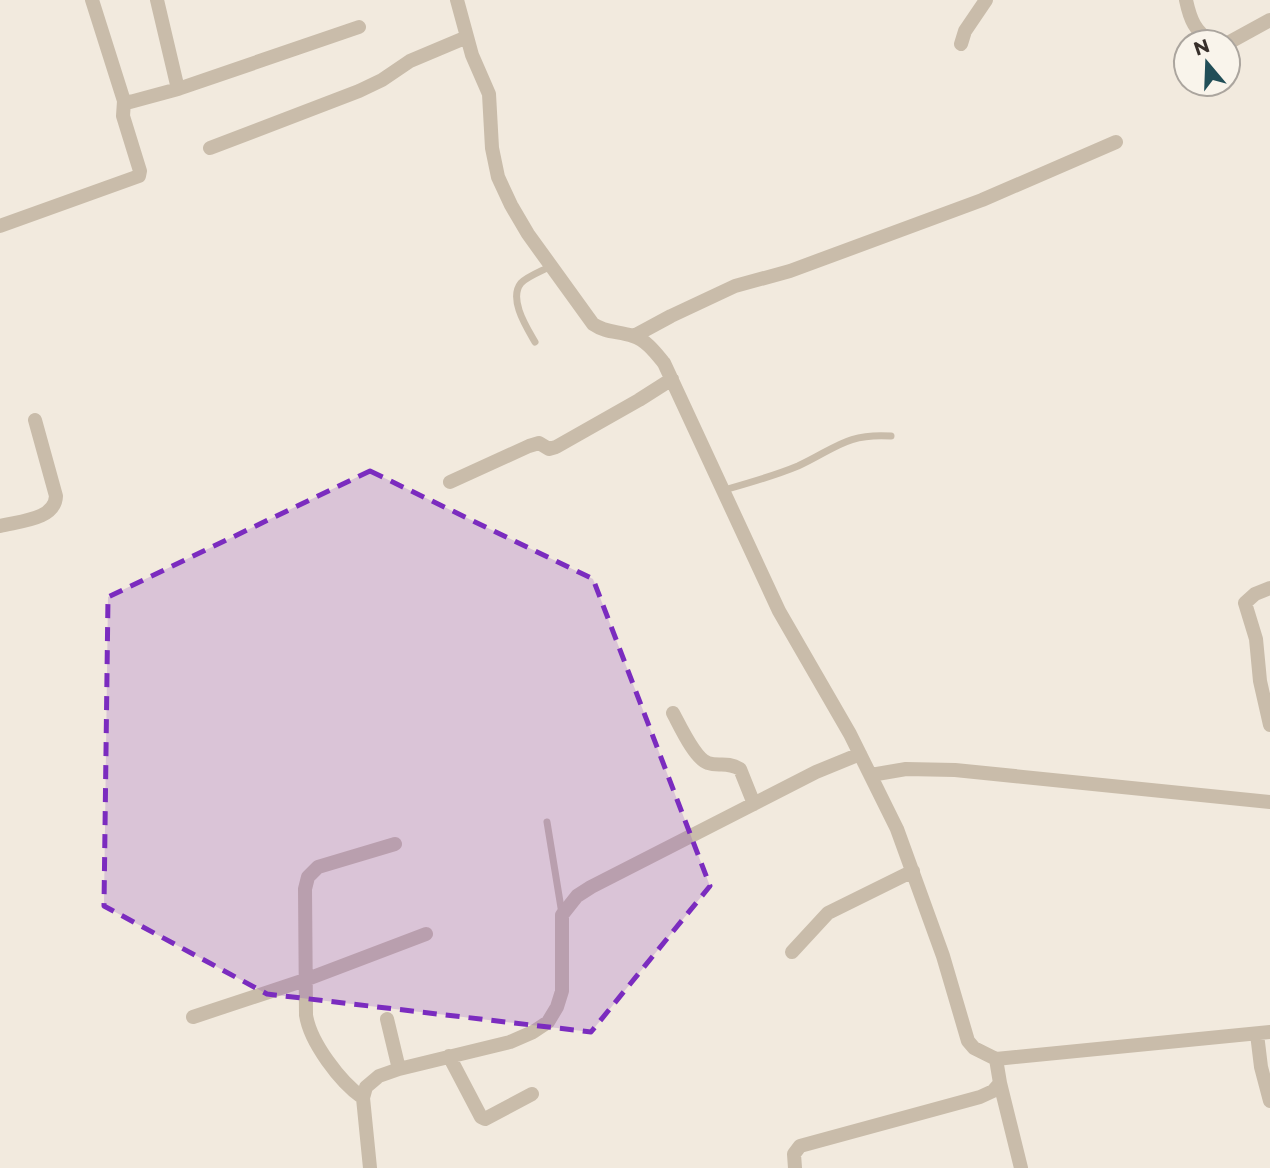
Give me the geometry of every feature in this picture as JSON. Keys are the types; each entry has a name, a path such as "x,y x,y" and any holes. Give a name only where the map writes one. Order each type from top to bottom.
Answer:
{"street":[{"path":"0,226 139,176 140,171 123,116 124,101 92,0"},
{"path":"157,0 178,89"},
{"path":"457,0 472,55 489,94 492,148 498,177 511,205 593,324 609,332 634,336 654,351 672,379 779,611 860,754 897,829 943,956 968,1041 974,1048 996,1059 1077,1049 1264,1033 1261,1067 1270,1101"},
{"path":"961,44 965,31 986,0"},
{"path":"1186,0 1195,28"},
{"path":"1242,35 1270,20"},
{"path":"124,101 130,102 178,89 359,27"},
{"path":"210,148 359,91 411,61 467,37"},
{"path":"634,336 735,286 790,271 982,200 1116,142"},
{"path":"450,482 529,446 539,443 549,449 556,447 672,379"},
{"path":"0,526 38,517 51,511 55,504 56,496 35,420"},
{"path":"1270,588 1255,594 1245,603 1263,642 1260,681 1270,725"},
{"path":"673,713 704,761 710,764 730,764 740,769 754,804"},
{"path":"370,1168 363,1098 366,1087 379,1076 510,1042 548,1022 562,992 562,915 577,896 816,772 860,754"},
{"path":"871,775 906,769 955,770 1270,802"},
{"path":"363,1098 352,1091 315,1042 308,1027 305,889 308,877 318,867 395,844"},
{"path":"792,952 828,913 913,872"},
{"path":"192,1017 305,980 426,934"},
{"path":"387,1019 399,1069"},
{"path":"449,1056 481,1117 485,1119 532,1094"},
{"path":"996,1059 1021,1168"},
{"path":"795,1168 794,1154 800,1146 980,1097 993,1091 1000,1083"}],"lane":[{"path":"535,342 523,318 517,291 522,282 551,266"},
{"path":"724,489 799,465 841,442 875,435 891,436"},
{"path":"547,822 562,915"}],"highlighted area":[{"path":"370,471 593,579 710,886 591,1032 267,994 104,906 108,597"}]}
